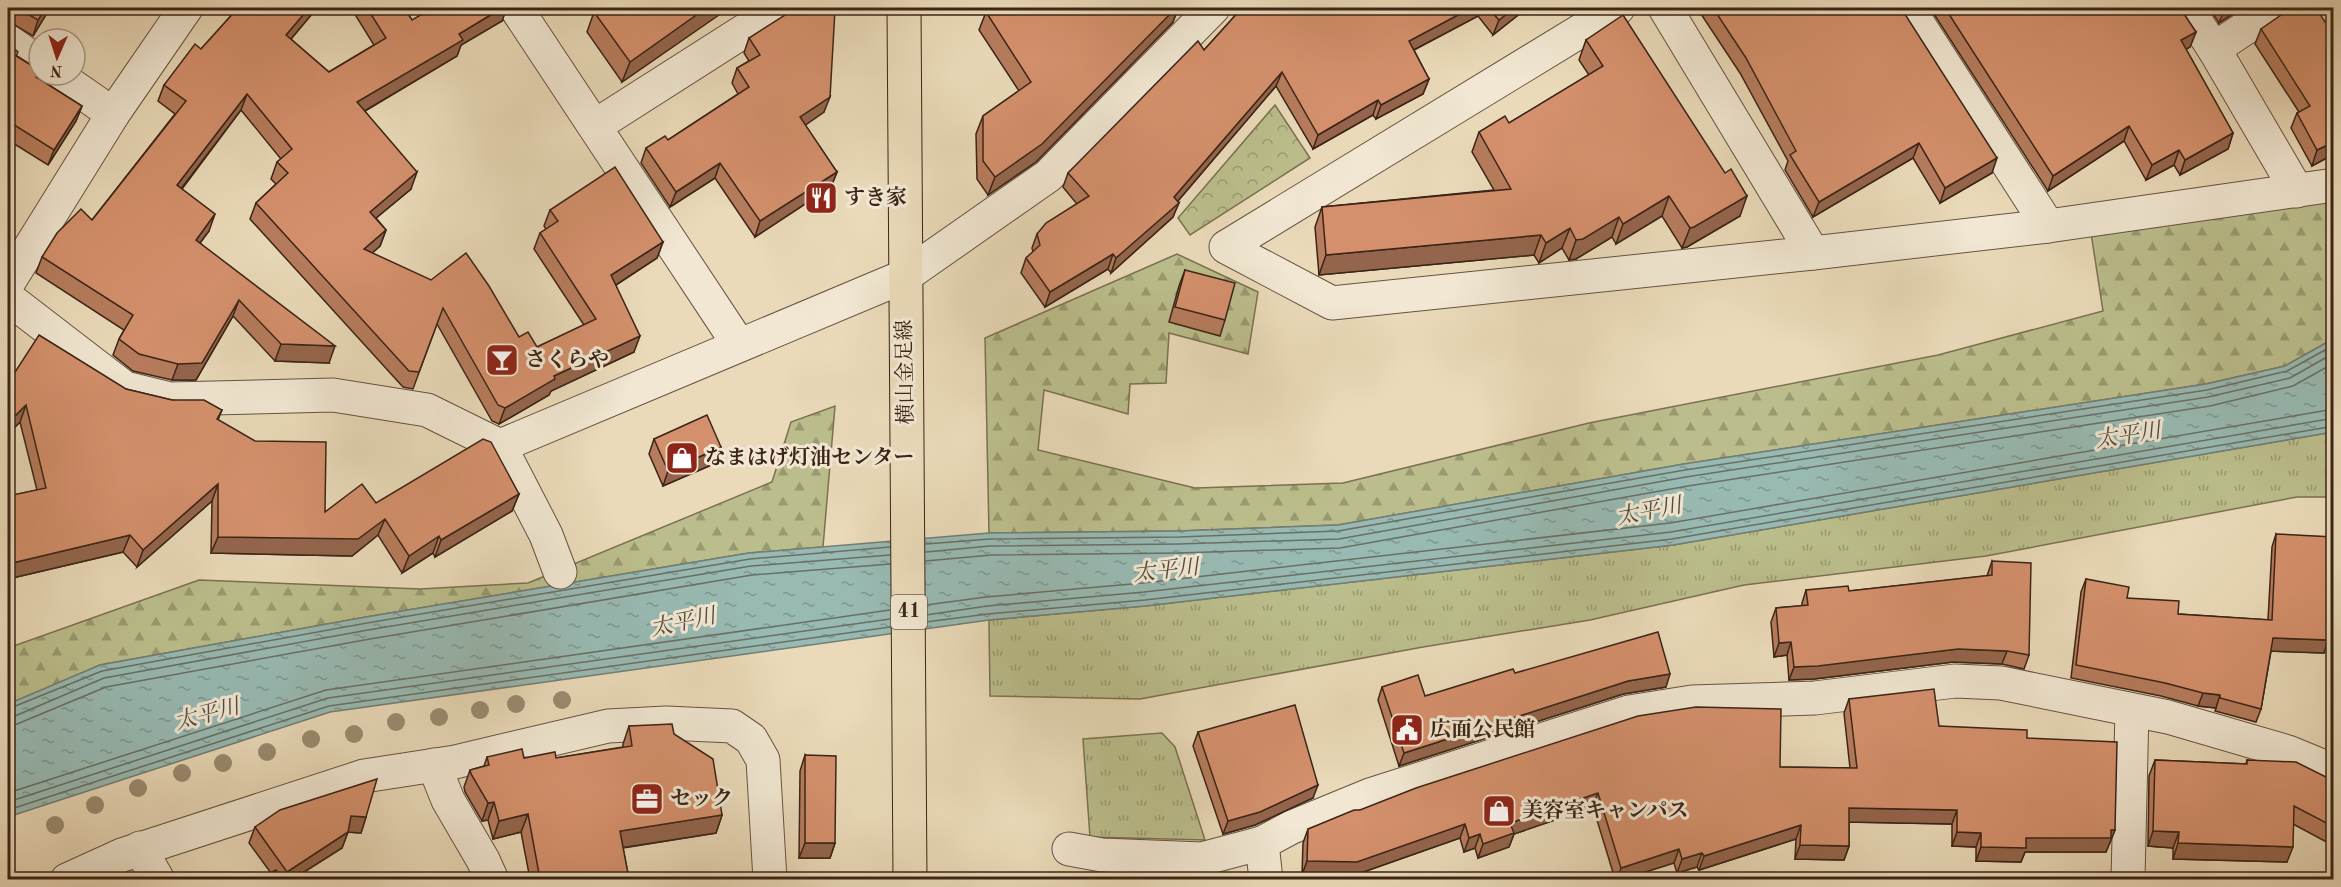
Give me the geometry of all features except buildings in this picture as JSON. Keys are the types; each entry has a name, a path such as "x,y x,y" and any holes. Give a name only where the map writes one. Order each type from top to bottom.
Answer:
{"main road":[{"name":"横山金足線","path":"904,8 910,879"}],"street":[{"path":"8,283 112,114 186,8"},
{"path":"516,8 739,345"},
{"path":"595,126 780,8"},
{"path":"500,446 905,276 1048,176 1213,8"},
{"path":"1618,8 1226,247 1332,303 2048,226 2334,185"},
{"path":"1665,8 1813,253"},
{"path":"1908,8 2048,226"},
{"path":"2187,8 2214,49 2297,192"},
{"path":"2214,49 2275,8"},
{"path":"8,41 27,54"},
{"path":"74,87 112,114"},
{"path":"8,298 125,388 170,399 333,394 428,410 500,446 546,535 560,572"},
{"path":"1069,849 1102,855 1202,859 1262,843 1292,827 1370,795 1629,712 1692,702 1815,698 1954,681 2001,683 2168,717 2277,749 2334,771"},
{"path":"2128,879 2132,710"},
{"path":"67,879 140,848 364,776 455,762 608,726 666,723 732,726 751,739 763,760 770,879"},
{"path":"434,765 448,800 492,879"},
{"path":"1262,843 1266,879"},
{"path":"140,848 158,879"}],"green space":[{"path":"1275,105 1310,158 1190,235 1178,218"},
{"path":"2333,201 2333,339 2285,366 2206,384 1684,464 1338,525 1179,531 989,533 985,338 1177,254 1258,292 1248,354 1169,333 1166,383 1130,384 1128,414 1044,390 1038,450 1195,488 1343,483 1589,423 1938,355 2103,311 2091,233"},
{"path":"835,406 823,547 749,553 366,617 100,665 8,706 8,648 199,580 420,589 528,583 772,482 791,422"},
{"path":"2333,432 2333,497 2297,497 1986,556 1744,585 1590,620 1423,647 1140,699 990,696 989,620 1145,606 1673,545"},
{"path":"1162,733 1175,747 1205,840 1090,837 1083,739"}],"water":[{"name":"太平川","path":"2333,339 2333,432 1673,545 1145,606 989,620 330,712 8,817 8,704 100,665 366,617 749,553 989,533 1179,531 1338,525 1684,464 2206,384 2285,366"}],"place":[{"name":"すき家","path":"821,198"},
{"name":"さくらや","path":"502,360"},
{"name":"なまはげ灯油センター","path":"682,458"},
{"name":"広面公民館","path":"1407,730"},
{"name":"セック","path":"647,799"},
{"name":"美容室キャンパス","path":"1499,811"}]}
